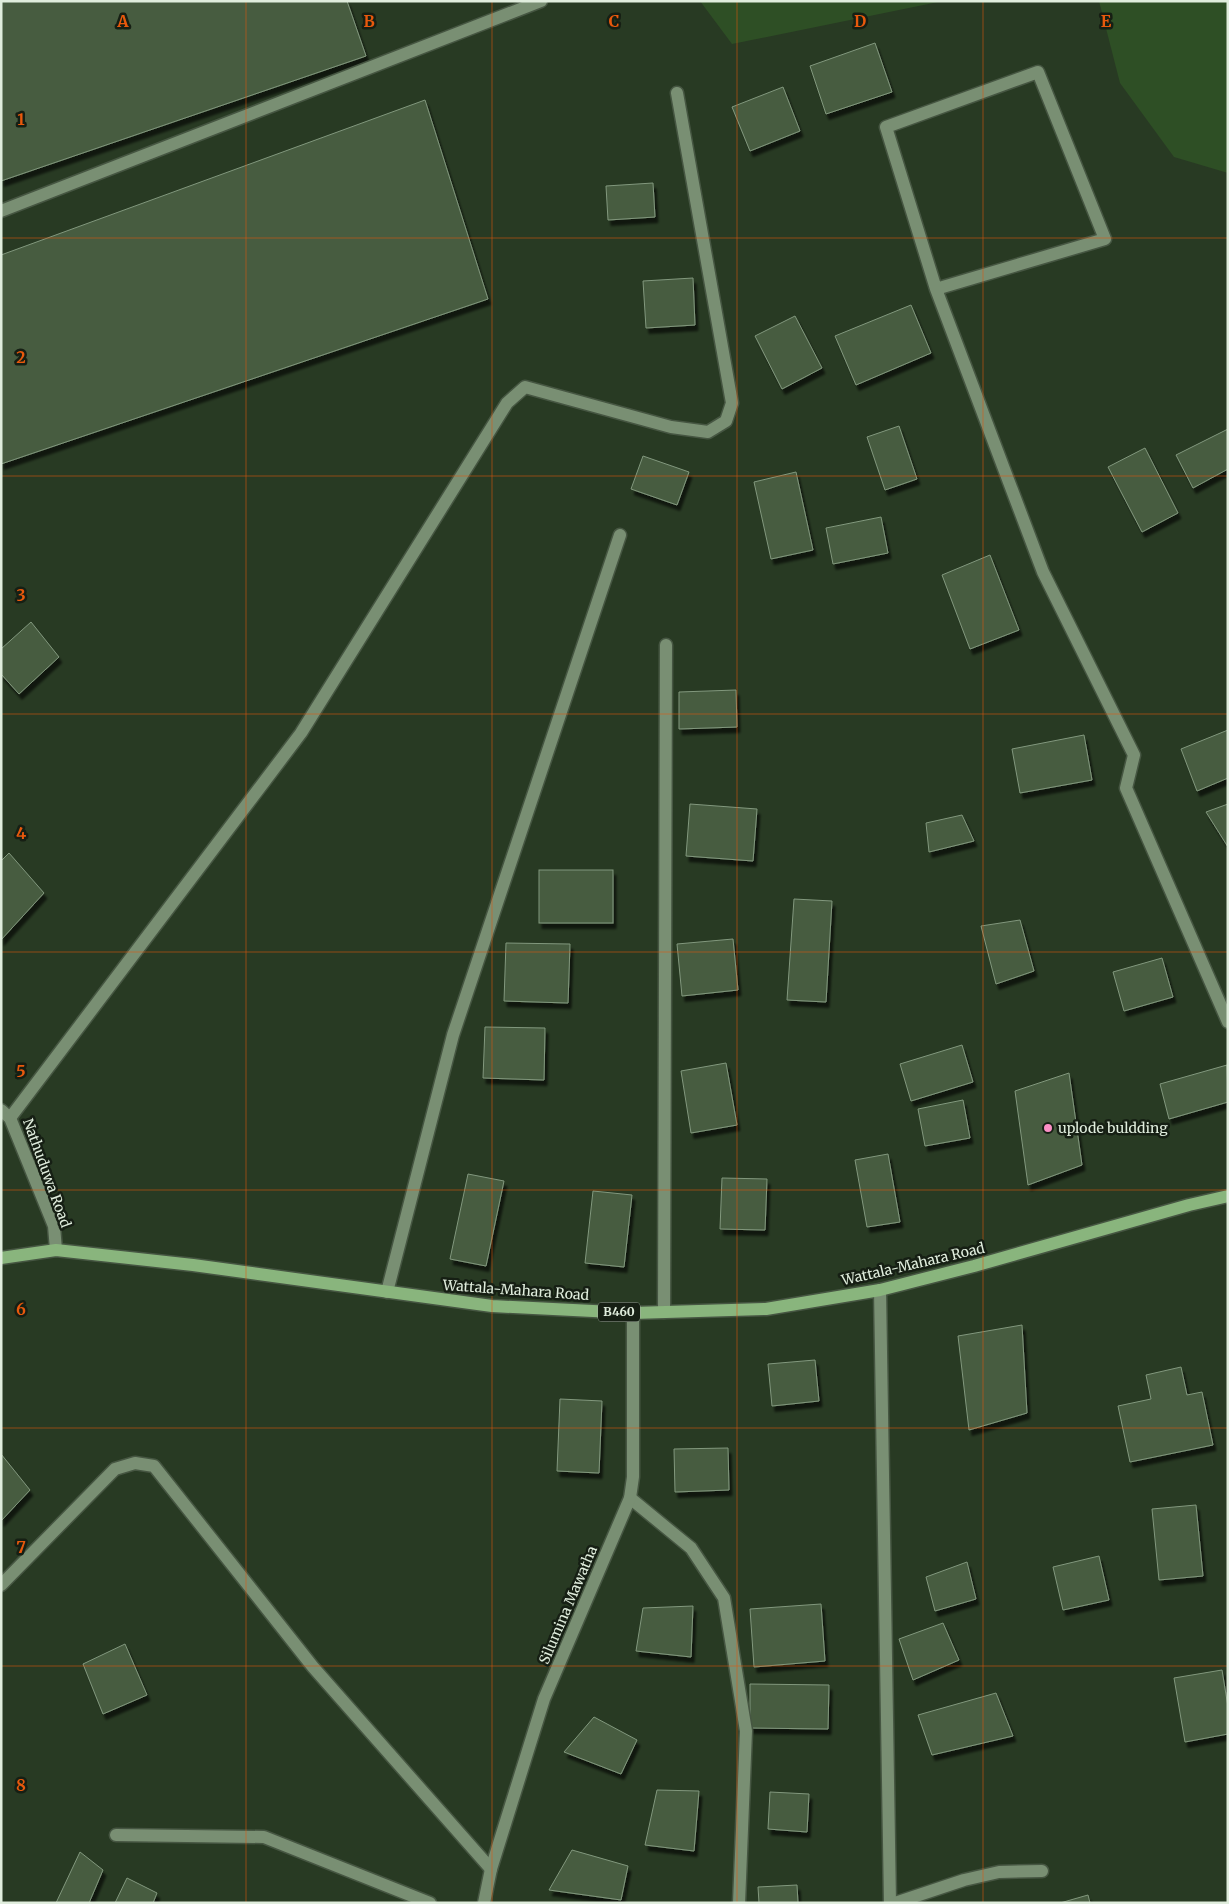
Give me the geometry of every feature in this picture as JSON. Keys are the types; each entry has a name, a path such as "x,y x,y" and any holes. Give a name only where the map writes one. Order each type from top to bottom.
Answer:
{"main road":[{"name":"Wattala-Mahara Road","path":"1,1258 56,1250 203,1266 492,1306 633,1313 766,1309 880,1290 1228,1196"}],"street":[{"path":"1,211 541,1"},
{"path":"936,289 1105,239 1038,72 886,127 936,289 1043,572 1134,755 1126,788 1228,1022"},
{"path":"6,1114 301,732 507,403 525,387 671,427 708,432 726,421 732,403 677,93"},
{"path":"387,1292 453,1035 620,535"},
{"path":"664,1312 666,645"},
{"name":"Nathuduwa Road","path":"6,1114 54,1226 56,1250"},
{"path":"880,1290 890,1903"},
{"name":"Silumina Mawatha","path":"484,1903 490,1869 544,1699 630,1498 633,1477 633,1313"},
{"path":"1,1584 115,1469 135,1463 154,1466 313,1667 490,1869"},
{"path":"630,1498 691,1548 724,1598 746,1731 739,1903"},
{"path":"116,1836 264,1837 430,1903"},
{"path":"895,1903 964,1880 999,1872 1042,1871"}],"green space":[{"path":"700,1 943,1 732,44"},
{"path":"1099,1 1228,1 1228,173 1174,157 1120,83"}],"building":[{"path":"1,1 347,1 366,56 1,181"},
{"path":"875,43 892,92 826,114 810,66"},
{"path":"783,87 800,131 750,151 732,107"},
{"path":"425,100 488,299 1,464 1,255"},
{"path":"653,183 655,217 608,220 606,186"},
{"path":"693,278 695,325 646,328 643,281"},
{"path":"911,305 931,353 856,385 835,336"},
{"path":"795,316 822,368 782,389 755,336"},
{"path":"899,426 917,479 885,490 867,437"},
{"path":"1228,429 1228,469 1193,488 1176,455"},
{"path":"1145,448 1178,513 1142,532 1108,467"},
{"path":"643,456 689,472 677,505 631,489"},
{"path":"796,472 813,550 771,559 754,482"},
{"path":"881,517 888,553 833,564 826,528"},
{"path":"990,555 1019,630 970,649 942,575"},
{"path":"31,622 59,657 19,694 1,674 1,649"},
{"path":"736,690 737,727 679,729 679,692"},
{"path":"1228,730 1228,778 1197,791 1181,749"},
{"path":"1084,735 1092,780 1020,793 1012,749"},
{"path":"690,804 757,809 753,861 686,856"},
{"path":"1228,804 1228,847 1206,812"},
{"path":"962,815 974,841 929,852 926,823"},
{"path":"9,853 44,893 1,940 1,861"},
{"path":"539,870 613,870 613,923 539,923"},
{"path":"794,899 832,901 826,1002 787,1000"},
{"path":"1020,920 1034,971 996,984 981,926"},
{"path":"733,939 738,990 682,996 677,944"},
{"path":"506,943 570,944 568,1003 504,1001"},
{"path":"1162,958 1173,997 1124,1011 1113,972"},
{"path":"485,1027 545,1028 544,1080 483,1078"},
{"path":"962,1045 973,1082 911,1101 900,1064"},
{"path":"726,1063 737,1125 691,1133 681,1071"},
{"path":"1227,1065 1228,1102 1169,1119 1160,1084"},
{"name":"uplode buldding","path":"1069,1073 1082,1165 1028,1185 1015,1091"},
{"path":"963,1100 970,1138 925,1146 918,1109"},
{"path":"888,1154 900,1222 867,1227 855,1160"},
{"path":"468,1174 504,1181 486,1266 450,1259"},
{"path":"722,1178 767,1179 765,1230 720,1229"},
{"path":"593,1191 632,1195 624,1267 585,1263"},
{"path":"1022,1325 1027,1413 969,1430 958,1336"},
{"path":"815,1360 819,1401 772,1406 768,1364"},
{"path":"1181,1367 1187,1395 1202,1392 1213,1445 1130,1462 1118,1406 1151,1399 1146,1375"},
{"path":"560,1399 602,1401 599,1473 557,1471"},
{"path":"728,1448 729,1490 675,1492 674,1449"},
{"path":"1,1454 30,1490 1,1521"},
{"path":"1196,1505 1203,1576 1159,1580 1152,1509"},
{"path":"1099,1556 1109,1600 1063,1610 1053,1567"},
{"path":"967,1562 976,1599 935,1611 926,1577"},
{"path":"821,1604 825,1661 754,1667 750,1609"},
{"path":"693,1606 691,1657 636,1651 643,1608"},
{"path":"943,1623 959,1660 913,1680 899,1639"},
{"path":"125,1644 147,1695 103,1714 83,1664"},
{"path":"1222,1670 1228,1707 1228,1734 1185,1742 1174,1678"},
{"path":"750,1684 829,1685 828,1729 750,1728"},
{"path":"996,1693 1013,1736 932,1755 918,1715"},
{"path":"594,1717 637,1740 621,1774 564,1752"},
{"path":"657,1790 699,1791 694,1851 645,1845"},
{"path":"770,1792 809,1794 807,1832 768,1829"},
{"path":"572,1850 628,1866 621,1900 549,1890"},
{"path":"80,1852 103,1870 89,1903 56,1903"},
{"path":"127,1878 157,1893 153,1903 115,1903"},
{"path":"797,1885 798,1903 759,1903 758,1887"},
{"path":"1088,1895 1090,1903 1060,1903"}],"place":[{"name":"uplode buldding","path":"1048,1128"}]}
